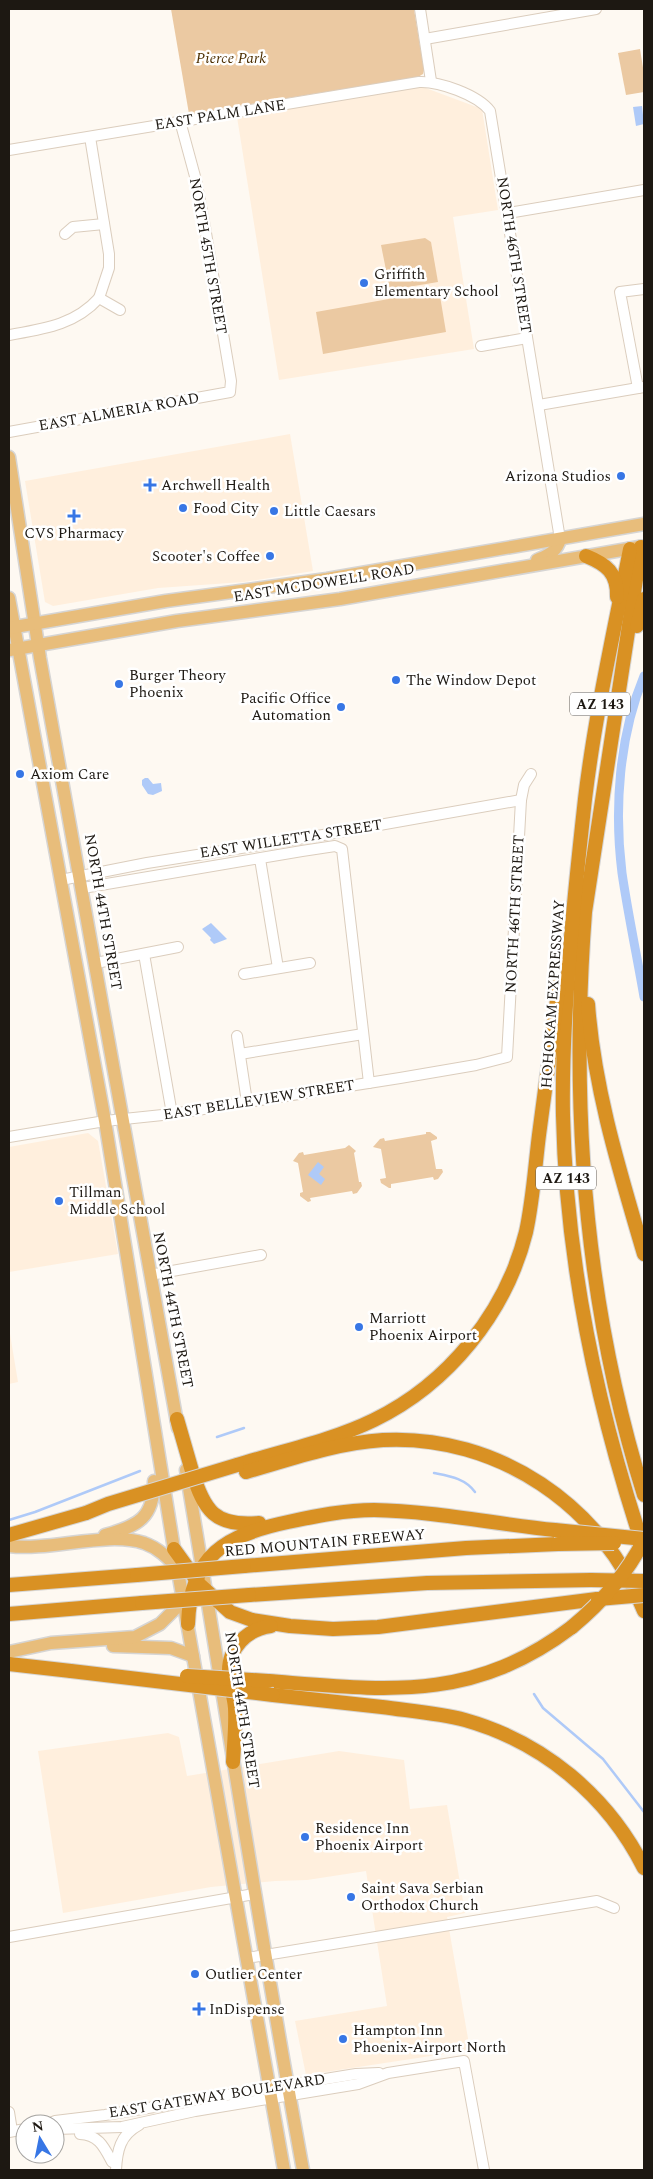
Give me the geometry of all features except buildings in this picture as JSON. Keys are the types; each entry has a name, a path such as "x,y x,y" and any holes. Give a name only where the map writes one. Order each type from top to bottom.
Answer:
{"highway":[{"name":"HOHOKAM EXPRESSWAY","path":"638,547 617,610 585,798 564,1040 563,1117 568,1199 583,1316 601,1403 618,1470 644,1549"},
{"name":"HOHOKAM EXPRESSWAY","path":"638,547 621,680 585,912 581,971 580,1078 583,1178 592,1265 607,1353 627,1438 644,1495"},
{"path":"586,556 602,563 612,572 618,589 617,610"},
{"path":"621,680 644,599"},
{"path":"238,1469 351,1430 375,1420 402,1404 434,1380 459,1356 487,1320 503,1294 519,1255 530,1208 563,956 573,854 585,798"},
{"path":"593,854 587,962 589,1019 608,1123 644,1254"},
{"path":"177,1419 198,1491 213,1514 222,1520 238,1524 304,1518"},
{"path":"9,1535 86,1513 108,1504 238,1469 331,1448 382,1440 425,1442 454,1446 482,1454 538,1481 561,1498 584,1518 604,1540 621,1565 644,1611"},
{"path":"188,1624 189,1602 197,1580 222,1546 252,1530 304,1518 340,1512 391,1511 556,1537 644,1539 628,1567 610,1590 572,1627 536,1651 509,1665 470,1679 442,1685 392,1688 270,1688"},
{"name":"RED MOUNTAIN FREEWAY","path":"9,1585 466,1548 556,1537 644,1544"},
{"path":"174,1549 197,1580 219,1604 236,1615 260,1622 290,1626 333,1629 378,1627 597,1599 644,1596"},
{"path":"9,1614 417,1583 644,1581"},
{"path":"233,1762 235,1709 229,1671 233,1654 242,1640 252,1632 267,1627 290,1626"},
{"path":"9,1664 270,1688 471,1722 507,1736 547,1758 584,1786 621,1830 644,1868"}],"main road":[{"name":"NORTH 44TH STREET","path":"9,457 38,645 82,882 198,1543 197,1580 211,1617 254,1894 304,2170"},
{"name":"EAST MCDOWELL ROAD","path":"11,627 166,601 278,586 638,525"},
{"name":"HOHOKAM EXPRESSWAY","path":"638,525 638,547"},
{"path":"518,568 549,555 557,547 560,539"},
{"name":"EAST MCDOWELL ROAD","path":"13,649 169,622 282,608 638,547"},
{"path":"496,550 502,571"},
{"path":"405,565 423,584"},
{"path":"278,586 282,608"},
{"path":"252,590 258,610"},
{"path":"9,598 13,649 62,880 105,1121 174,1549 284,2170"},
{"path":"117,1194 137,1264 150,1275 134,1297"},
{"path":"9,1546 30,1548 59,1546 122,1530 137,1524 144,1517 152,1503 154,1494 155,1431"},
{"name":"NORTH 44TH STREET","path":"59,1546 113,1540 136,1541 156,1549 178,1568 197,1580"},
{"path":"9,1652 51,1643 121,1639 142,1634 166,1619 183,1595 197,1580"},
{"path":"51,1643 171,1648 193,1656"}],"street":[{"path":"420,9 431,82"},
{"path":"425,39 596,9"},
{"name":"EAST PALM LANE","path":"9,150 431,82"},
{"name":"NORTH 46TH STREET","path":"431,82 478,99 490,111 560,539"},
{"name":"NORTH 45TH STREET","path":"180,121 196,180 205,227 231,381 230,392"},
{"path":"9,335 63,324 82,314 99,298 109,268 90,137"},
{"path":"508,213 644,190"},
{"path":"65,234 73,227 104,224"},
{"path":"539,405 641,388 620,292 644,288"},
{"path":"99,298 120,310"},
{"path":"480,346 527,338"},
{"name":"EAST ALMERIA ROAD","path":"9,432 230,392"},
{"name":"NORTH 46TH STREET","path":"507,1057 521,800 524,785 531,774"},
{"name":"EAST WILLETTA STREET","path":"62,880 82,882 147,862 323,835 521,800"},
{"path":"82,882 335,846 342,849 369,1083"},
{"path":"260,858 278,968"},
{"path":"96,963 178,947"},
{"path":"144,954 172,1114"},
{"path":"244,974 310,963"},
{"path":"240,1054 363,1034"},
{"path":"237,1036 247,1102"},
{"name":"EAST BELLEVIEW STREET","path":"9,1137 105,1121 172,1114 369,1083 476,1065 507,1057"},
{"path":"150,1275 261,1255"},
{"path":"9,1937 254,1894"},
{"path":"247,1958 597,1901 614,1908"},
{"name":"EAST GATEWAY BOULEVARD","path":"65,2120 290,2090 358,2084 388,2074 464,2061 484,2170"},
{"name":"EAST GATEWAY BOULEVARD","path":"65,2130 106,2128 147,2121 270,2093"},
{"path":"9,2112 10,2131"},
{"path":"105,2115 114,2168"},
{"path":"114,2168 122,2141 129,2132 147,2121"},
{"name":"EAST GATEWAY BOULEVARD","path":"65,2132 94,2137 103,2145 114,2168"}],"shaded area":[{"name":"Griffith Elementary School","path":"423,87 482,109 498,210 453,217 474,349 279,380 237,117"},
{"path":"290,434 313,571 244,582 158,588 53,606 45,602 25,481"},
{"name":"Tillman Middle School","path":"88,1133 98,1141 118,1254 9,1272 9,1147"},
{"path":"9,1328 18,1382 9,1384"},
{"path":"168,1733 179,1737 187,1776 339,1751 404,1760 410,1809 447,1805 465,1913 447,1917 470,2050 306,2075 295,2021 387,2006 366,1871 307,1880 211,1887 63,1913 38,1751"}],"green space":[{"name":"Pierce Park","path":"171,9 414,9 424,70 423,74 418,77 189,114"},
{"path":"640,49 644,74 644,92 626,95 618,53"},
{"path":"425,238 431,242 438,282 390,290 381,245"},
{"path":"439,290 446,332 323,354 316,312"},
{"path":"426,1132 430,1132 437,1137 437,1139 431,1141 436,1169 442,1169 443,1172 438,1179 434,1180 433,1177 391,1184 391,1188 381,1183 380,1179 386,1178 381,1149 373,1147 380,1139 384,1138 385,1141 426,1134"},
{"path":"349,1145 356,1151 354,1153 359,1182 361,1182 362,1186 357,1193 353,1194 352,1191 310,1198 311,1201 308,1202 300,1196 300,1193 303,1192 298,1163 293,1161 299,1153 303,1152 304,1155 345,1148"}],"water":[{"path":"642,106 644,124 636,126 633,107"},
{"path":"148,778 153,784 161,783 162,791 153,795 148,794 142,785 142,780"},
{"path":"211,923 227,939 214,944 210,940 211,938 202,929"},
{"path":"318,1162 324,1167 319,1174 325,1179 321,1185 308,1175"}],"waterway":[{"path":"644,676 629,723 624,748 619,798 622,873 644,997"},
{"path":"217,1437 244,1428"},
{"path":"9,1520 35,1512 140,1471"},
{"path":"434,1473 462,1481 475,1492"},
{"path":"534,1694 543,1708 603,1759 644,1812"}],"place":[{"name":"Griffith Elementary School","path":"364,283"},
{"name":"Arizona Studios","path":"621,476"},
{"name":"Archwell Health","path":"150,485"},
{"name":"Food City","path":"183,508"},
{"name":"Little Caesars","path":"274,511"},
{"name":"CVS Pharmacy","path":"74,516"},
{"name":"Scooter's Coffee","path":"270,556"},
{"name":"The Window Depot","path":"396,680"},
{"name":"Burger Theory Phoenix","path":"119,684"},
{"name":"Pacific Office Automation","path":"341,707"},
{"name":"Axiom Care","path":"20,774"},
{"name":"Tillman Middle School","path":"59,1201"},
{"name":"Marriott Phoenix Airport","path":"359,1327"},
{"name":"Residence Inn Phoenix Airport","path":"305,1837"},
{"name":"Saint Sava Serbian Orthodox Church","path":"351,1897"},
{"name":"Outlier Center","path":"195,1974"},
{"name":"InDispense","path":"199,2009"},
{"name":"Hampton Inn Phoenix-Airport North","path":"343,2039"}]}
